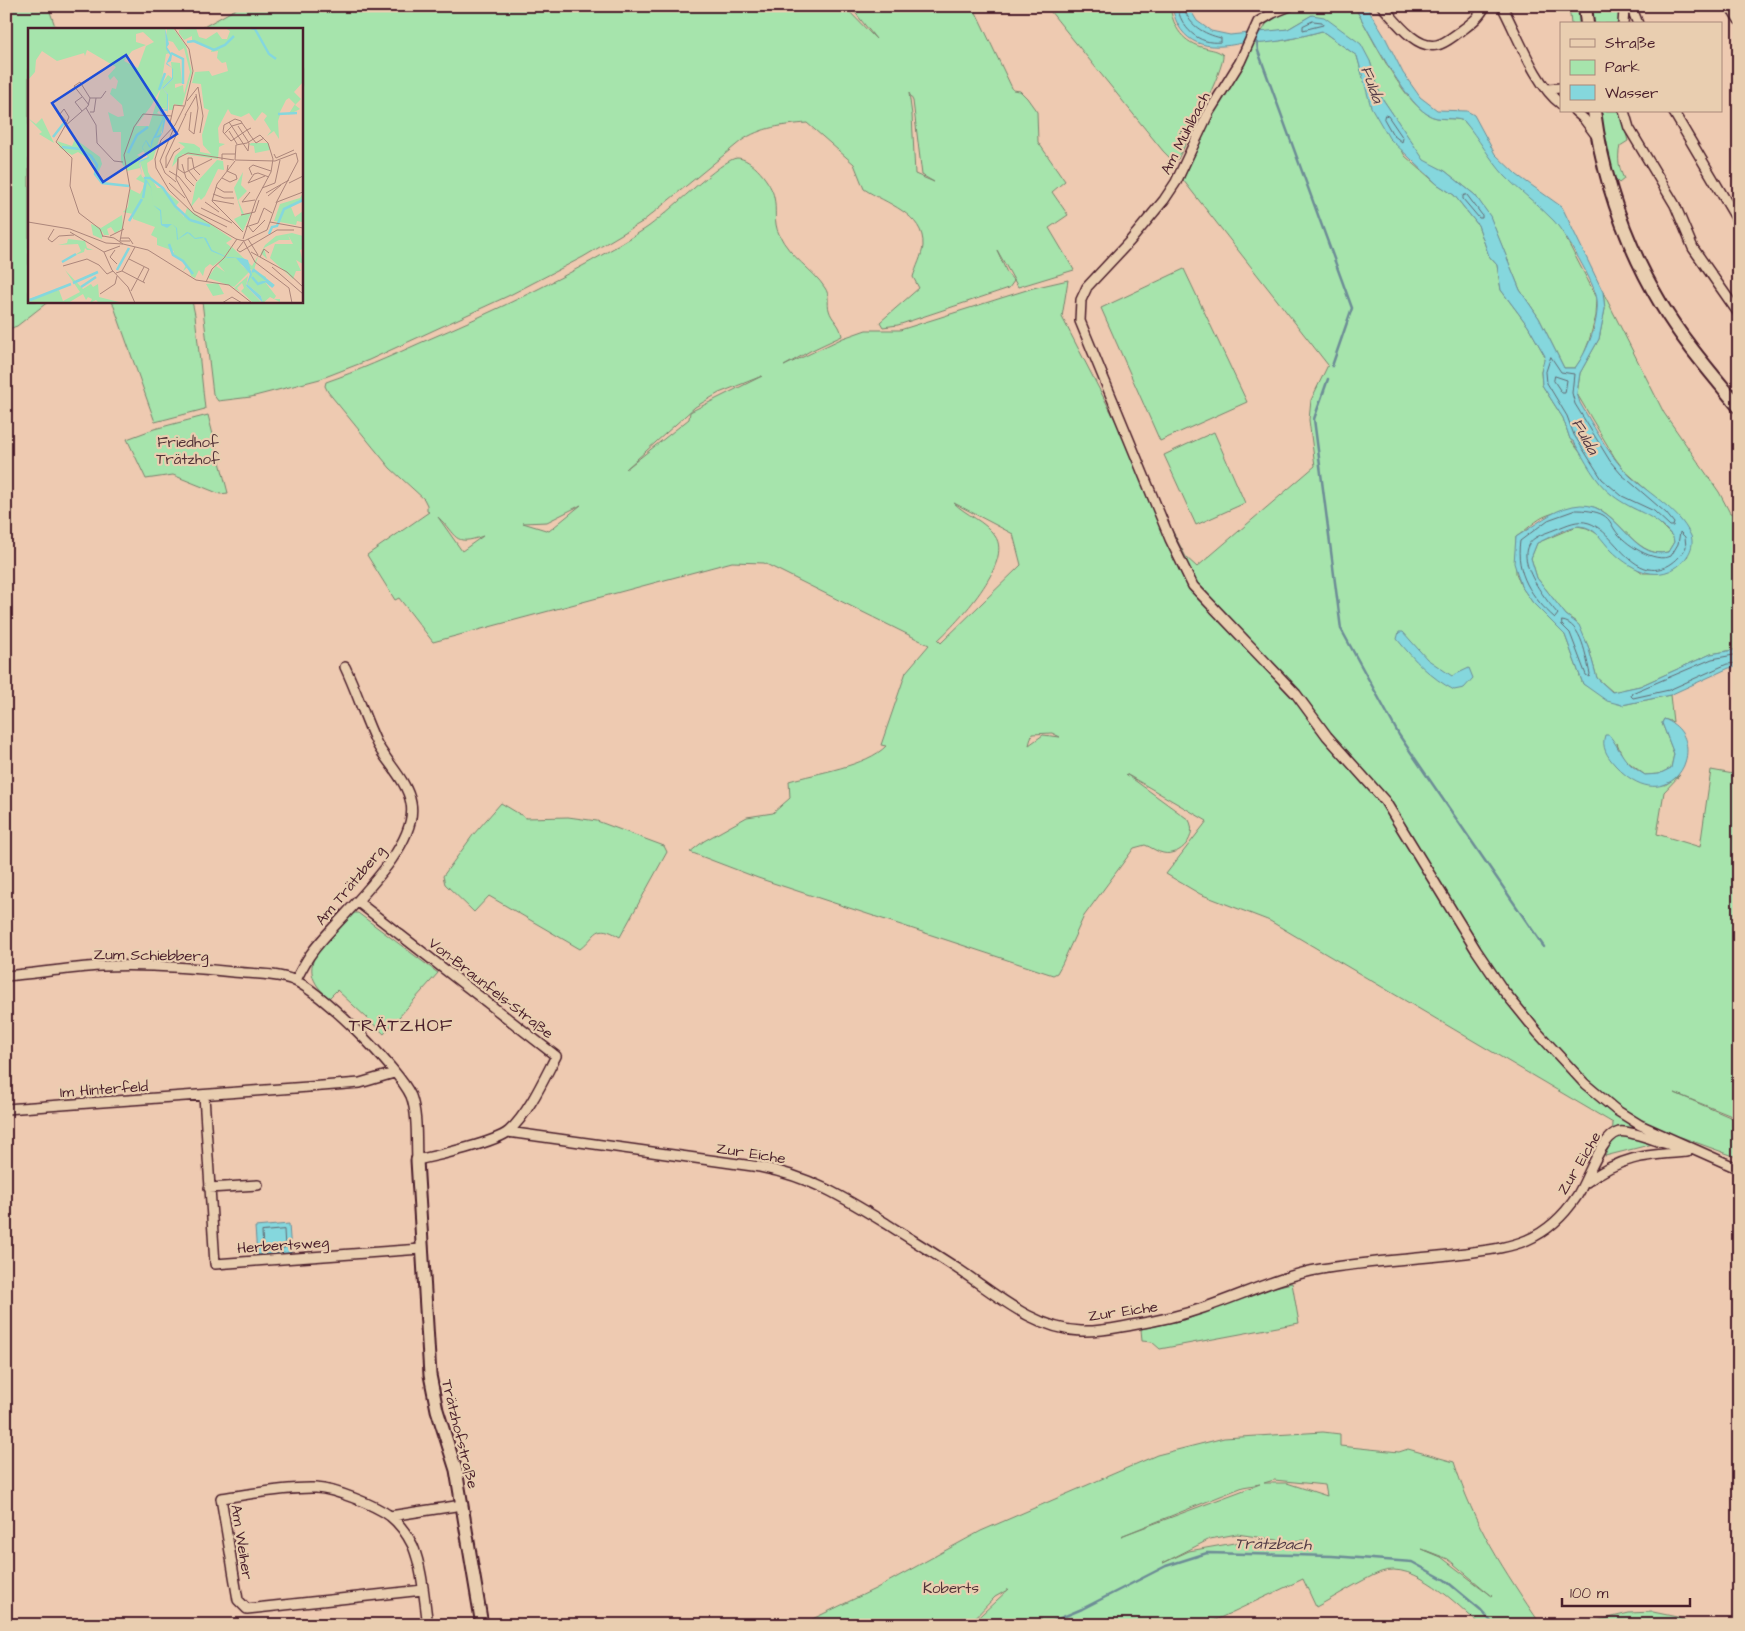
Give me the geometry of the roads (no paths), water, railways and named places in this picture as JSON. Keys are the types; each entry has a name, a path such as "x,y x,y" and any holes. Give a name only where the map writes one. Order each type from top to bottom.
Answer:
{"main road":[{"path":"1585,6 1587,22"},
{"path":"1594,112 1606,174 1619,215 1636,256 1657,296 1688,343 1739,407"}],"street":[{"name":"Am Mühlbach","path":"1290,6 1264,17 1255,26 1246,50 1209,112 1176,182 1164,200 1130,241 1098,274 1081,300 1080,320 1170,539 1193,586 1296,694 1328,736 1385,801 1476,950 1538,1033 1585,1084 1616,1110 1640,1125 1694,1150"},
{"path":"1382,6 1420,42 1432,46 1447,41 1471,24 1485,6"},
{"path":"1502,6 1547,89 1560,103"},
{"path":"1623,22 1624,10 1629,6 1637,22"},
{"path":"1730,6 1739,20"},
{"path":"1547,89 1560,88"},
{"path":"1576,112 1592,128 1598,138"},
{"path":"1624,112 1629,128 1675,205 1693,248 1739,314"},
{"path":"1674,112 1739,224"},
{"name":"Am Trätzberg","path":"296,980 313,950 358,902 396,853 409,825 412,806 409,793 377,744 345,668"},
{"name":"Von-Braunfels-Straße","path":"358,902 556,1056 532,1100 508,1132"},
{"name":"Zum Schiebberg","path":"6,976 73,968 138,965 185,967 296,980"},
{"name":"Trätzhofstraße","path":"296,980 370,1043 411,1098 432,1387 451,1452 482,1625"},
{"name":"Im Hinterfeld","path":"6,1109 204,1096 360,1083 394,1073"},
{"path":"204,1096 209,1188 258,1185"},
{"name":"Zur Eiche","path":"508,1132 760,1167 799,1176 846,1199 1024,1313 1055,1327 1080,1331 1106,1330 1172,1318 1243,1292 1320,1269 1516,1245 1530,1239 1558,1220 1585,1184 1601,1149 1614,1133 1620,1131 1630,1132 1670,1146 1694,1150"},
{"path":"417,1160 462,1149 508,1132"},
{"path":"1585,1184 1605,1168 1623,1160 1654,1154 1694,1150 1739,1169"},
{"name":"Herbertsweg","path":"209,1188 214,1264 421,1249"},
{"name":"Am Weiher","path":"423,1590 247,1609 238,1600 221,1498 323,1489 374,1507 390,1516 412,1545 419,1563 423,1590 428,1625"},
{"path":"390,1516 462,1505"}],"water":[{"name":"Fulda","path":"1172,6 1188,6 1197,21 1211,31 1230,35 1288,29 1312,15 1324,17 1361,44 1370,61 1380,95 1424,160 1445,171 1475,195 1490,216 1520,290 1539,318 1564,368 1575,368 1592,336 1597,300 1586,271 1571,246 1553,220 1505,176 1464,121 1427,114 1408,95 1354,6 1366,6 1385,37 1403,73 1420,97 1437,110 1467,111 1474,115 1495,154 1517,175 1562,207 1603,292 1605,309 1599,339 1580,373 1577,393 1580,403 1617,462 1632,478 1678,517 1691,536 1692,544 1687,556 1678,566 1669,571 1651,573 1634,567 1618,557 1594,531 1579,526 1564,530 1537,543 1531,558 1537,578 1566,615 1579,625 1588,646 1597,678 1612,692 1640,686 1711,654 1739,649 1739,667 1729,668 1670,695 1622,705 1607,701 1583,684 1565,635 1533,603 1521,586 1514,563 1516,537 1557,511 1573,506 1588,506 1601,510 1643,548 1655,552 1668,552 1674,542 1673,537 1651,517 1620,501 1606,490 1600,484 1574,442 1570,439 1563,418 1542,385 1541,372 1545,356 1528,326 1501,290 1497,265 1489,256 1478,225 1454,195 1437,184 1389,138 1371,107 1357,56 1322,31 1272,42 1218,46 1207,45 1188,37 1181,30"},
{"path":"1399,632 1403,632 1427,659 1452,676 1469,668 1473,678 1464,688 1454,690 1423,668 1397,639"},
{"path":"1664,719 1679,729 1686,743 1686,758 1680,772 1669,783 1654,786 1635,781 1615,765 1605,751 1605,735 1609,735 1625,759 1636,769 1645,775 1659,774 1671,768 1674,754 1662,723"},
{"path":"289,1224 291,1253 257,1255 255,1227"}],"waterway":[{"path":"1257,42 1258,51 1352,308 1332,366"},
{"path":"1328,379 1314,419 1341,629 1399,735 1544,947"},
{"name":"Trätzbach","path":"1044,1625 1082,1609 1166,1566 1207,1553 1332,1556 1412,1562 1445,1580 1481,1610 1494,1625"}],"district":[{"name":"TRÄTZHOF","path":"401,1025"}],"park label":[{"name":"Friedhof Trätzhof","path":"188,450"},
{"name":"Koberts","path":"951,1588"}]}
